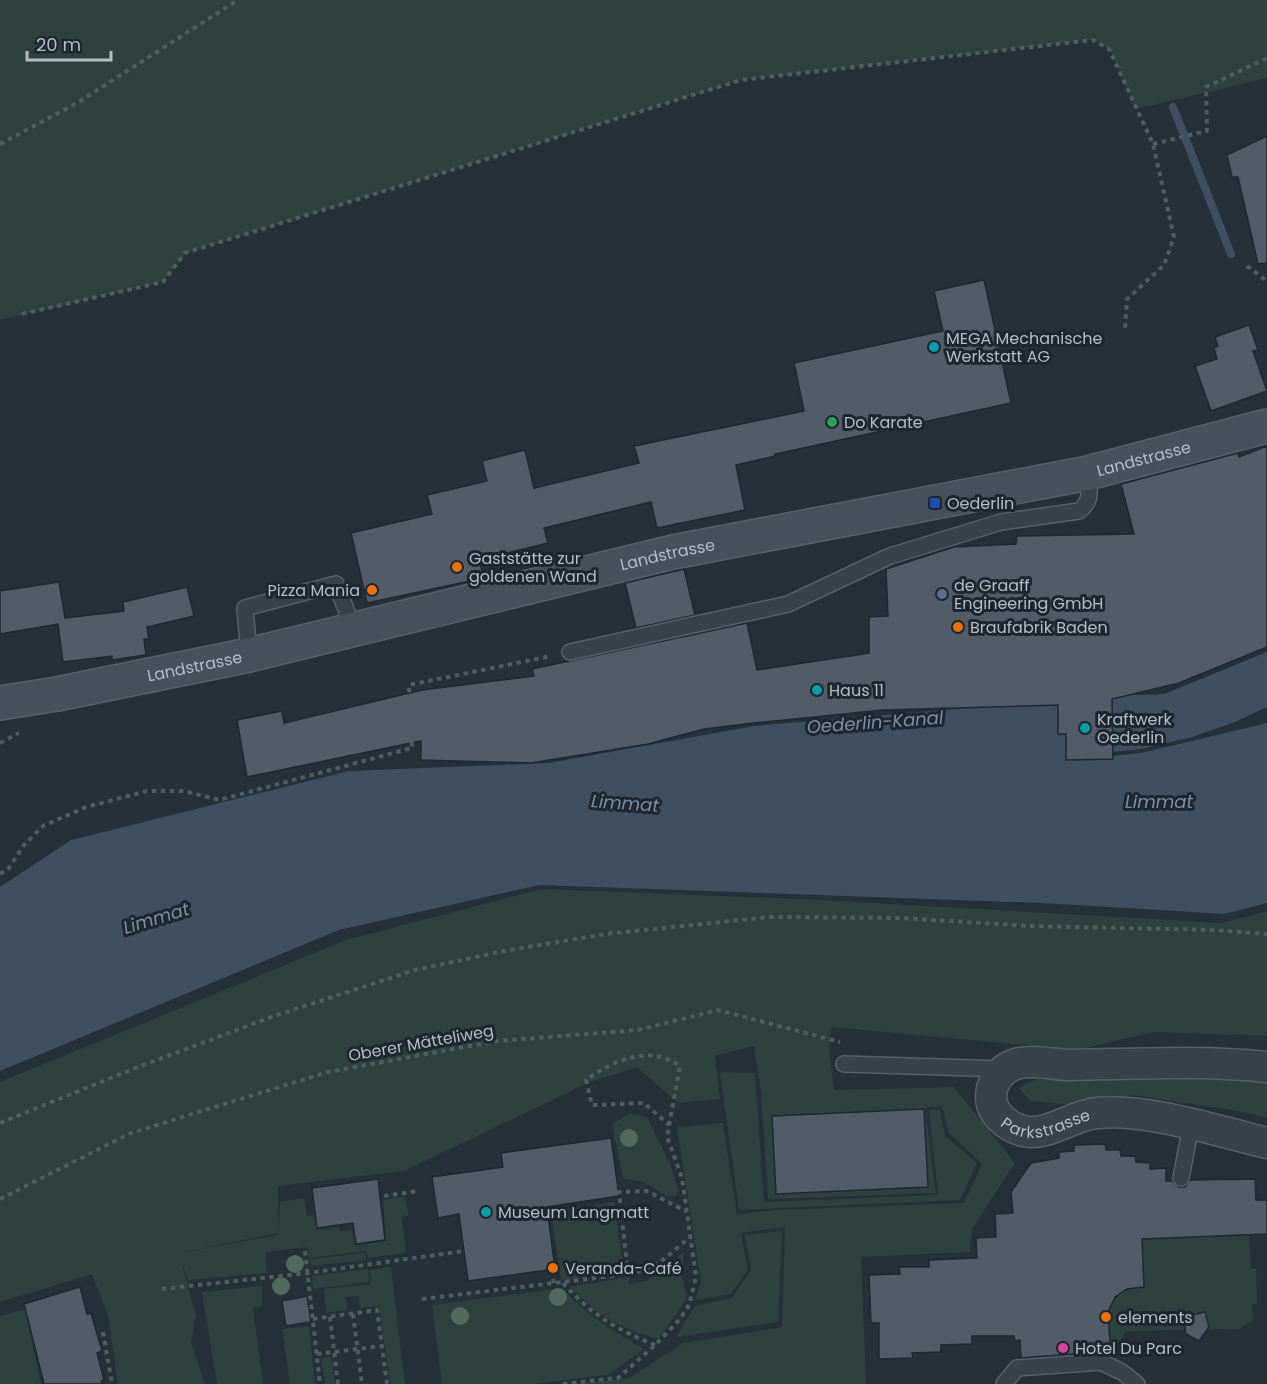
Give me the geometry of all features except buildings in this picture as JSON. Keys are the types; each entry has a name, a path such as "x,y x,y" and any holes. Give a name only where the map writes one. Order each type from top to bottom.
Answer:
{"main road":[{"name":"Landstrasse","path":"0,703 57,694 249,655 673,552 1088,473 1267,426"}],"street":[{"path":"1005,1069 1022,1062 1068,1065 1193,1062 1267,1067"},
{"name":"Parkstrasse","path":"1005,1069 993,1084 991,1102 1005,1122 1025,1132 1049,1129 1097,1113 1145,1116 1267,1143"}],"lane":[{"path":"570,652 788,604 890,556 1001,522 1079,511 1088,505 1090,495 1088,473"},
{"path":"249,655 245,608 336,584 354,630"},
{"path":"844,1064 1005,1069"},
{"path":"1181,1178 1191,1125"},
{"path":"1004,1384 1017,1368 1101,1362 1122,1372 1137,1384"}],"path":[{"path":"0,144 77,103 238,0"},
{"path":"22,314 163,282 185,253 741,80 1093,40 1109,49 1153,144 1174,237 1164,265 1127,299 1125,329"},
{"path":"1153,144 1207,131 1206,87 1267,58"},
{"path":"1247,266 1267,281"},
{"path":"0,874 9,868 24,845 43,826 86,807 147,791 184,791 219,800 412,748 409,685 570,652"},
{"path":"0,1123 138,1067 274,1016 415,970 504,951 595,936 770,917 900,918 1030,926 1214,930 1267,934"},
{"name":"Oberer Mätteliweg","path":"0,1199 130,1133 327,1072 497,1041 638,1030 718,1010 842,1043 844,1064"},
{"path":"563,1384 618,1378 680,1319 688,1305 696,1277 682,1178 667,1137 681,1066 667,1056 634,1055 604,1066 585,1080 592,1104 644,1103 669,1125"},
{"path":"384,1196 419,1191"},
{"path":"628,1274 619,1192 647,1191 687,1212"},
{"path":"422,1299 628,1274 657,1266 690,1237"},
{"path":"305,1251 320,1384"},
{"path":"162,1289 308,1273 464,1251"},
{"path":"552,1270 554,1283"},
{"path":"563,1282 587,1309 620,1331 655,1345"},
{"path":"313,1319 377,1310 387,1384"},
{"path":"353,1314 362,1384"},
{"path":"330,1317 339,1384"},
{"path":"104,1332 112,1384"},
{"path":"317,1354 381,1346"}],"green space":[{"path":"0,0 1267,0 1267,78 1136,109 1109,49 1093,40 741,80 186,253 163,282 0,320"},
{"path":"542,889 802,899 1222,923 1267,911 1267,1036 1153,1032 1077,1050 831,1027 829,1050 834,1090 954,1087 1015,1163 972,1229 970,1252 861,1257 866,1384 579,1384 629,1378 683,1343 782,1327 785,1227 741,1233 748,1269 731,1294 695,1300 701,1283 677,1127 723,1123 737,1214 774,1210 964,1203 982,1164 949,1133 942,1106 925,1107 936,1193 768,1199 761,1092 754,1046 715,1056 720,1099 678,1103 637,1067 590,1082 404,1171 278,1186 278,1233 179,1253 278,1235 280,1202 304,1198 307,1216 314,1215 317,1230 339,1227 339,1231 352,1230 355,1245 386,1241 383,1200 405,1196 409,1216 402,1217 406,1253 368,1258 366,1251 309,1258 307,1247 265,1252 267,1273 188,1280 181,1260 196,1316 191,1343 205,1384 118,1384 108,1316 92,1274 0,1302 0,1082 346,940"},
{"path":"720,1072 755,1073 764,1202 938,1195 929,1110 940,1110 945,1136 977,1163 960,1200 739,1210"},
{"path":"1038,1078 1210,1079 1267,1082 1267,1118 1238,1111 1133,1095 1074,1105 1030,1101 1019,1088"},
{"path":"630,1113 647,1117 670,1164 679,1191 675,1197 667,1196 643,1182 623,1178 612,1124"},
{"path":"614,1202 624,1271 561,1280 551,1211"},
{"path":"782,1231 778,1322 676,1337 695,1306 732,1298 751,1270 745,1235"},
{"path":"1249,1235 1251,1268 1256,1269 1257,1303 1252,1305 1253,1320 1239,1329 1126,1331 1111,1357 1109,1321 1113,1302 1130,1290 1144,1287 1142,1239"},
{"path":"684,1252 682,1276 687,1298 659,1339 610,1320 570,1287 629,1277 629,1284 649,1280"},
{"path":"365,1253 366,1260 311,1266 310,1259"},
{"path":"391,1267 405,1384 390,1384 379,1306 360,1308 359,1296 346,1297 347,1310 326,1313 324,1289 371,1284 370,1270"},
{"path":"368,1269 369,1282 313,1289 312,1276"},
{"path":"262,1286 262,1306 253,1308 263,1384 217,1384 202,1292"},
{"path":"563,1288 591,1315 644,1349 608,1375 533,1384 442,1384 432,1305"},
{"path":"25,1309 41,1384 0,1384 0,1316"},
{"path":"309,1326 315,1384 290,1384 282,1329"},
{"path":"331,1357 335,1384 325,1384 321,1358"}],"water":[{"name":"Limmat","path":"1267,652 1267,903 1225,914 1042,903 539,885 339,930 0,1071 0,887 71,840 349,771 549,763 754,726 1111,696 1164,694"}],"pier":[{"path":"1267,707 1267,723 1141,753 1112,756 1112,752 1141,749 1192,737 1235,722"}],"waterway":[{"path":"1173,107 1231,254"}],"place":[{"name":"MEGA Mechanische Werkstatt AG","path":"934,347"},
{"name":"Do Karate","path":"832,422"},
{"name":"Oederlin","path":"935,503"},
{"name":"Gaststätte zur goldenen Wand","path":"457,567"},
{"name":"Pizza Mania","path":"372,590"},
{"name":"de Graaff Engineering GmbH","path":"942,594"},
{"name":"Braufabrik Baden","path":"958,627"},
{"name":"Haus 11","path":"817,690"},
{"name":"Kraftwerk Oederlin","path":"1085,728"},
{"name":"Museum Langmatt","path":"486,1212"},
{"name":"Veranda-Café","path":"553,1268"},
{"name":"elements","path":"1106,1317"},
{"name":"Hotel Du Parc","path":"1063,1348"}],"water label":[{"name":"Oederlin-Kanal","path":"875,722"}]}
